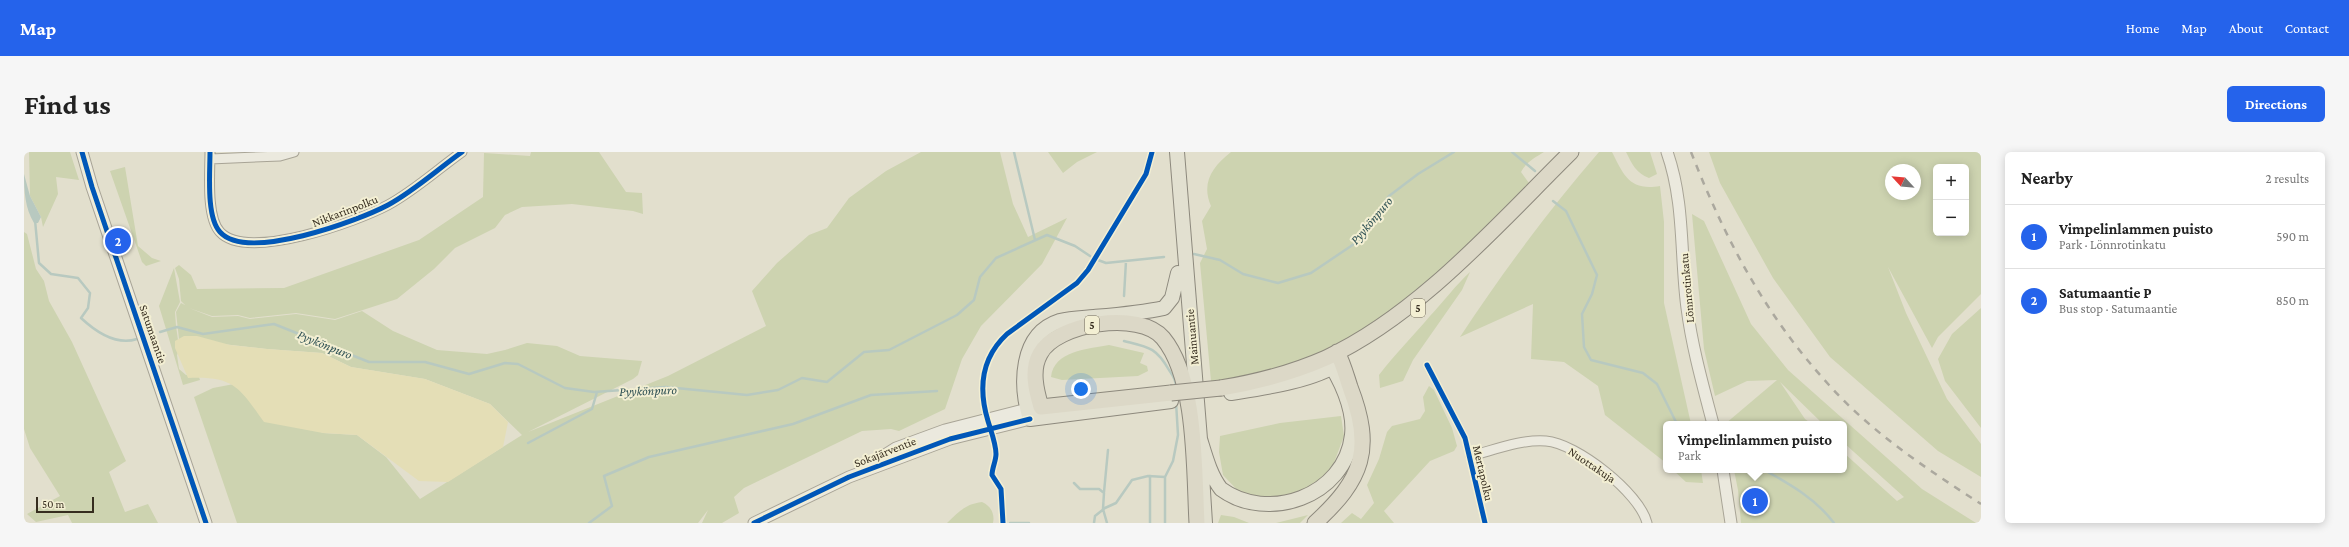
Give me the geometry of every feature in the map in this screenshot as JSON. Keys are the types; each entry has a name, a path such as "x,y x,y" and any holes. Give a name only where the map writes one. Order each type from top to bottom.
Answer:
{"highway":[{"name":"5","path":"1334,360 1405,309 1482,240 1571,152"},
{"name":"5","path":"1034,413 1034,373 1040,354 1051,340 1065,332 1080,328 1127,323 1146,327 1162,336 1177,364 1190,410"},
{"name":"Sokajärventie","path":"1034,413 1221,391 1334,360"},
{"path":"1315,523 1349,486 1361,458 1361,414 1334,360"},
{"name":"Mainuantie","path":"1190,410 1197,523"}],"main road":[{"name":"Mainuantie","path":"1172,152 1178,273 1190,410"},
{"name":"Mainuantie","path":"1177,152 1200,439 1205,523"},
{"path":"1034,413 1023,370 1028,352 1041,333 1059,321 1164,308 1172,298 1178,273"},
{"path":"1200,439 1215,480 1235,502 1253,510 1273,513 1305,504 1330,486 1342,468 1350,446 1352,433 1349,408 1334,360"}],"street":[{"name":"Satumaantie","path":"82,152 92,187 206,523"},
{"path":"210,156 280,156 294,152"},
{"name":"Nikkarinpolku","path":"210,156 212,213 220,233 239,242 252,242 280,241 317,232 389,205 462,152"},
{"name":"Lönnrotinkatu","path":"1666,152 1676,181 1681,209 1685,291 1692,338 1711,421"},
{"name":"Sokajärventie","path":"754,523 849,476 896,448 945,430 1034,413"},
{"name":"Nuottakuja","path":"1470,456 1533,442 1546,441 1558,443 1569,448 1624,487 1638,503 1647,523"},
{"path":"1723,473 1731,523"}],"green space":[{"path":"29,152 70,152 79,180 56,177 58,194 43,227 41,217 30,196"},
{"path":"531,152 599,152 626,192 642,193 643,214 633,211 572,204 522,207 505,215 495,228 455,248 434,269 397,299 335,319 296,313 250,318 238,315 212,316 189,308 212,317 238,316 250,319 296,314 335,320 362,311 393,331 437,350 487,354 527,343 557,346 580,356 642,361 638,375 633,379 528,432 668,376 766,326 752,291 777,263 809,235 827,228 849,198 886,171 921,152 1000,152 1013,204 1028,237 1067,218 1042,264 981,326 962,359 945,409 899,431 891,429 862,431 744,488 734,497 739,513 722,523 702,523 708,510 698,523 237,523 194,397 213,388 234,384 247,398 323,433 357,435 386,457 420,499 522,435 490,404 425,379 351,367 322,353 267,349 179,339 176,312 181,303 185,305 181,301 179,279 175,268 179,265 191,275 197,289 284,288 419,240 483,197 484,153 530,156"},
{"path":"1048,152 1097,152 1077,162 1063,173"},
{"path":"1231,152 1544,152 1528,163 1521,172 1529,183 1429,281 1374,324 1345,342 1309,360 1244,377 1211,381 1200,263 1207,249 1202,221 1211,206 1207,190 1210,176 1218,164"},
{"path":"1599,152 1612,152 1625,175 1635,184 1650,187 1660,186 1664,222 1664,303 1690,421 1663,421 1663,461 1605,415 1598,386 1564,362 1531,359 1533,304 1460,337 1526,242"},
{"path":"1626,152 1650,152 1657,174 1649,178 1641,174 1632,164"},
{"path":"1709,152 1981,152 1981,294 1938,337 1932,348 1888,267 1906,313 1947,399 1981,444 1981,477 1938,451 1830,357 1773,278 1720,183"},
{"path":"125,167 138,246 152,258 161,261 146,266 142,262 110,171"},
{"path":"1692,214 1704,221 1751,324 1788,370 1845,421 1820,421 1780,382 1808,421 1729,421 1777,380 1747,381 1715,396 1704,349"},
{"path":"24,232 27,234 36,269 44,281 49,301 72,342 126,461 109,472 125,512 148,504 158,523 72,523 68,515 36,522 27,514 60,496 30,448 24,429"},
{"path":"174,268 180,302 175,312 178,340 181,345 177,355 179,369 186,375 198,374 200,380 183,385 159,306"},
{"path":"1470,272 1462,290 1413,360 1403,381 1380,388 1379,375 1454,288"},
{"path":"1981,308 1981,428 1945,381 1938,359 1952,334"},
{"path":"1109,345 1144,353 1140,363 1147,366 1148,371 1138,376 1062,380 1051,377 1053,368 1065,357 1082,350"},
{"path":"1429,386 1434,390 1452,428 1457,446 1454,451 1430,461 1384,511 1394,523 1341,523 1352,513 1361,519 1374,503 1367,485 1379,459 1387,432 1392,426 1420,419 1425,411 1423,397"},
{"path":"1341,416 1344,436 1332,468 1307,495 1280,504 1241,494 1223,475 1219,452 1220,436 1280,423"},
{"path":"1847,422 1922,489 1976,523 1741,523 1738,490 1735,473 1847,473 1847,456 1897,501 1904,497 1847,446"},
{"path":"1676,473 1701,473 1703,483 1686,482"},
{"path":"982,502 992,511 993,523 947,523 967,507"},
{"path":"1221,515 1234,517 1249,523 1218,523"},
{"path":"1308,515 1300,523 1276,523"}],"sand":[{"path":"184,336 197,336 230,345 322,353 351,367 425,379 490,404 508,422 503,447 448,482 419,481 357,435 323,433 264,422 248,400 234,386 216,379 188,378 175,348 175,341"}],"shaded area":[{"path":"24,174 30,196 41,217 38,223 34,223 27,205"}],"waterway":[{"path":"1014,152 1035,240"},
{"name":"Pyykönpuro","path":"1194,254 1220,260 1243,274 1278,283 1311,273 1357,242 1389,196 1418,174 1454,152"},
{"name":"Pyykönpuro","path":"1512,152 1535,171"},
{"name":"Pyykönpuro","path":"1553,201 1566,211 1597,275 1592,294 1582,314 1584,347 1591,360 1643,373 1657,384 1676,421"},
{"name":"Pyykönpuro","path":"35,220 39,263 51,274 78,278 90,293 88,308 81,318 100,333 114,339 122,341 137,339"},
{"name":"Pyykönpuro","path":"160,332 177,327 203,334 274,324 369,362 425,362 469,374 505,363 518,364 565,388 594,392 666,387 747,395 778,390 802,378 827,382 864,352 889,350 957,315 974,300 980,277 996,258 1047,235 1075,246 1090,256"},
{"name":"Pyykönpuro","path":"1098,260 1106,263 1164,257"},
{"path":"1124,296 1126,261"},
{"path":"1124,341 1151,349 1155,352 1173,376 1176,387"},
{"path":"589,523 612,506 604,476 649,457 793,424 871,395 937,391"},
{"path":"528,443 592,409 597,392"},
{"path":"1165,523 1165,477 1173,461 1178,435 1176,402"},
{"path":"1104,492 1108,450"},
{"name":"Pyykönpuro","path":"1769,473 1811,499 1834,523"},
{"path":"1094,523 1095,516 1105,508 1116,503 1132,480 1148,476 1165,477"},
{"path":"1150,476 1150,523"},
{"path":"1074,483 1080,489 1099,489 1104,493 1103,509 1107,523"},
{"path":"1010,523 1029,523"}],"railway":[{"path":"1691,152 1718,215 1749,275 1785,331 1806,358 1829,385 1863,419 1882,435 1921,464 1981,504"}],"cycle path":[{"path":"82,152 92,187 206,523"},
{"path":"210,152 209,183 211,206 216,225 220,232 234,240 253,243 277,241 303,236 373,212 388,205 407,193 462,152"},
{"path":"1003,523 1001,489 992,475 996,450 983,397 984,374 987,363 998,343 1007,334 1077,283 1088,270 1146,174 1152,152"},
{"name":"Mertapolku","path":"1427,365 1465,438 1485,523"},
{"path":"754,523 849,477 950,439 1030,419"}],"place":[{"name":"Satumaantie P","path":"118,241"},
{"name":"Vimpelinlammen puisto","path":"1755,501"}]}
